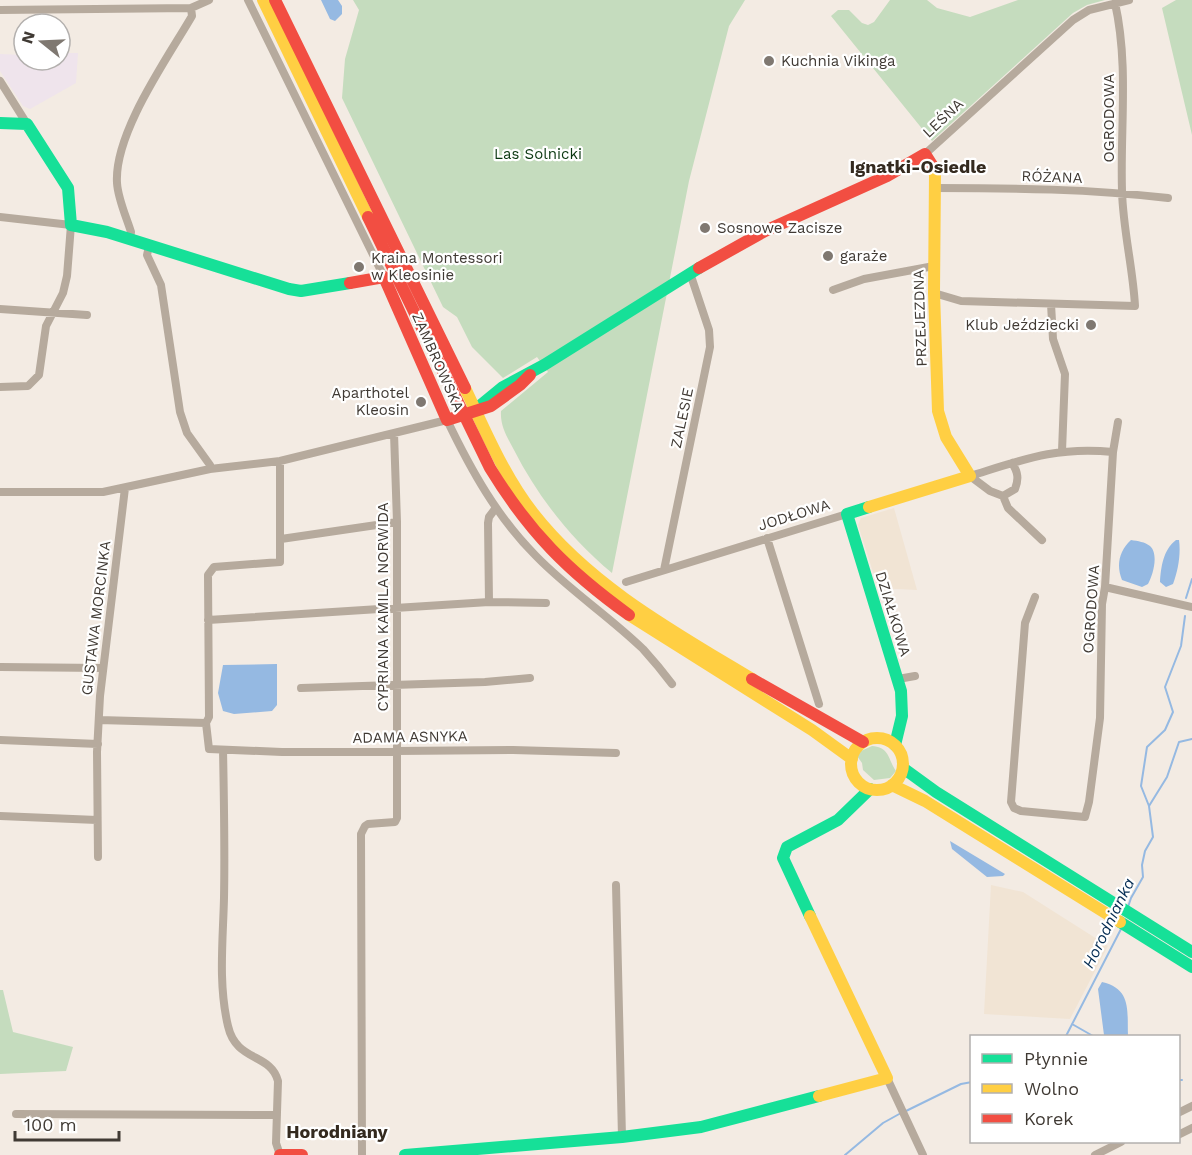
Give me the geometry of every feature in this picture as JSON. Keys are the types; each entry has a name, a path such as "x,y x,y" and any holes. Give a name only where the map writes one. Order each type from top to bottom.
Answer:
{"street":[{"path":"0,10 191,8 209,0"},
{"name":"ZAMBROWSKA","path":"248,0 384,277 447,420 472,471 495,509 536,556 644,651 672,684"},
{"name":"ZAMBROWSKA","path":"263,0 470,411 528,507 569,554 607,592"},
{"name":"ZAMBROWSKA","path":"275,0 470,411"},
{"name":"LEŚNA","path":"470,411 486,397 517,377 536,369 614,323 690,273 765,231 898,170 925,154 1073,20 1089,10 1129,0"},
{"name":"OGRODOWA","path":"1051,304 1135,306 1134,274 1122,193 1123,49 1115,3"},
{"path":"130,239 117,183 120,152 148,91 192,16 191,8"},
{"path":"0,81 68,188 71,225 67,276 63,293 46,326 41,366 35,380 28,386 0,387"},
{"path":"0,123 27,124"},
{"name":"PRZEJEZDNA","path":"925,154 933,167 935,188 934,293 940,421 949,443 970,476"},
{"name":"RÓŻANA","path":"935,188 1053,189 1168,198"},
{"path":"0,217 71,225 107,232 289,289 302,291 384,277"},
{"path":"149,246 147,255 161,285 180,412 187,433 210,465 210,469"},
{"path":"834,290 864,279 934,266"},
{"name":"ZALESIE","path":"664,570 710,347 709,330 690,273"},
{"path":"934,293 961,301 1051,304 1053,339 1065,374 1062,451 1113,452"},
{"path":"0,309 87,315"},
{"path":"0,492 103,492 210,469 280,460 447,420 470,411"},
{"name":"OGRODOWA","path":"1035,597 1024,623 1011,802 1014,808 1021,811 1085,817 1100,718 1102,604 1106,587 1113,452 1118,422"},
{"name":"CYPRIANA KAMILA NORWIDA","path":"362,1155 360,838 365,826 395,822 397,818 397,522 394,433"},
{"name":"JODŁOWA","path":"626,582 1030,456 1062,451"},
{"path":"99,720 206,723 209,717 208,575 214,567 280,562 280,460"},
{"path":"1003,496 1015,489 1017,483 1018,475 1012,463"},
{"path":"970,476 990,491 1003,496 1008,508 1042,540"},
{"name":"GUSTAWA MORCINKA","path":"98,857 99,720 103,668 125,488"},
{"path":"489,602 488,524 489,517 495,509"},
{"name":"DZIAŁKOWA","path":"847,514 898,679 903,704 900,723 890,742"},
{"path":"280,540 397,522"},
{"path":"767,538 819,704"},
{"path":"1106,587 1192,607"},
{"path":"607,592 817,719 863,742"},
{"path":"607,592 653,631 813,731 852,759"},
{"path":"208,620 489,602 546,603"},
{"path":"0,667 103,668"},
{"path":"898,679 915,676"},
{"path":"302,688 486,682 530,678"},
{"name":"ADAMA ASNYKA","path":"206,723 207,744 213,750 513,750 616,753"},
{"path":"873,738 890,742 902,756 901,775 892,786 878,790 870,789 858,782 854,775 852,759 854,753 863,742 873,738"},
{"path":"0,740 98,748"},
{"path":"223,750 225,851 222,986 228,1028 234,1043 244,1052 270,1065 276,1073 278,1081 276,1143 280,1155 303,1155"},
{"path":"903,768 1108,907"},
{"path":"848,811 858,782"},
{"path":"892,786 925,801 1139,925 1192,952"},
{"path":"870,789 838,820 787,847 783,858 923,1155"},
{"path":"0,816 97,820"},
{"path":"616,885 622,1137"},
{"path":"1139,925 1192,967"},
{"path":"405,1155 622,1137 701,1127 887,1078"},
{"path":"16,1114 277,1115"},
{"path":"1095,1155 1119,1143"}],"shaded area":[{"path":"72,53 78,53 76,83 30,109 23,106 0,71 0,54 12,54 12,72 72,72"},
{"path":"894,508 917,590 878,588 858,525 861,518"},
{"path":"991,885 1023,892 1108,946 1070,1019 984,1014"}],"green space":[{"name":"Las Solnicki","path":"353,0 745,0 729,26 689,181 612,573 569,532 545,501 523,467 503,427 501,411 548,372 537,357 503,378 472,347 457,317 443,307 342,98 345,59 359,10"},
{"path":"890,0 927,0 937,8 970,17 1018,0 1105,0 1087,5 1073,13 932,141 831,16 838,10 849,10 862,23 868,25 874,22"},
{"path":"1176,0 1192,0 1192,135 1162,8"},
{"path":"872,746 882,749 888,755 896,771 890,778 874,780 863,770 862,763 857,756 861,751"},
{"path":"0,990 3,990 13,1032 73,1047 66,1071 0,1074"}],"water":[{"path":"321,0 338,0 342,6 342,14 335,21 330,19"},
{"path":"1131,540 1150,546 1154,554 1152,575 1148,584 1142,587 1122,580 1120,574 1121,554"},
{"path":"1176,540 1179,540 1180,545 1178,568 1173,584 1166,587 1160,582 1162,565 1165,554"},
{"path":"277,664 277,705 272,711 234,714 223,711 218,693 223,665"},
{"path":"950,841 1005,874 987,877 952,849"},
{"path":"1102,982 1112,985 1123,996 1126,1002 1128,1035 1104,1035 1098,989"}],"waterway":[{"name":"Horodnianka","path":"1186,598 1192,579"},
{"name":"Horodnianka","path":"1128,907 1143,877 1142,865 1145,851 1153,837 1149,806 1141,786 1147,747 1165,730 1173,712 1165,687 1181,646 1185,616"},
{"path":"1149,806 1167,777 1179,742 1192,739"},
{"name":"Horodnianka","path":"1067,1035 1121,929"},
{"path":"1072,1024 1091,1035"},
{"name":"Horodnianka","path":"906,1111 961,1084 970,1082"},
{"name":"Horodnianka","path":"845,1155 883,1123 901,1113"}],"traffic: fast":[{"path":"0,123 27,124 68,188 71,225 107,232 289,289 301,291 350,283"},
{"path":"475,410 503,387 544,365 699,268"},
{"path":"869,507 847,514 901,691 902,716 895,745"},
{"path":"903,768 936,792 1192,952"},
{"path":"810,916 783,858 787,847 838,820 870,789"},
{"path":"1120,922 1192,967"},
{"path":"405,1155 622,1137 701,1127 819,1096"}],"traffic: slow":[{"path":"263,0 368,217"},
{"path":"869,507 970,476 946,437 938,411 934,293 935,175 932,165"},
{"path":"465,388 513,484 533,513 556,539 580,563 635,606 752,679"},
{"path":"629,615 812,730 852,759"},
{"path":"877,738 887,740 895,746 901,754 903,764 901,774 895,782 887,788 877,790 867,788 859,782 853,774 851,764 853,754 859,746 867,740 877,738"},
{"path":"892,785 925,801 1120,922"},
{"path":"810,916 887,1078 819,1096"}],"traffic: jam":[{"path":"275,0 465,388"},
{"path":"699,268 765,231 887,176 925,154 932,165"},
{"path":"368,217 490,468 505,491 551,549 568,566 629,615"},
{"path":"350,283 384,277 447,420 491,406 530,375"},
{"path":"752,679 863,742"},
{"path":"280,1155 302,1155"}],"place":[{"name":"Kuchnia Vikinga","path":"769,61"},
{"name":"Sosnowe Zacisze","path":"705,228"},
{"name":"garaże","path":"828,256"},
{"name":"Kraina Montessori w Kleosinie","path":"359,267"},
{"name":"Klub Jeździecki","path":"1091,325"},
{"name":"Aparthotel Kleosin","path":"421,402"}],"district":[{"name":"Ignatki-Osiedle","path":"918,167"},
{"name":"Horodniany","path":"337,1132"}]}
